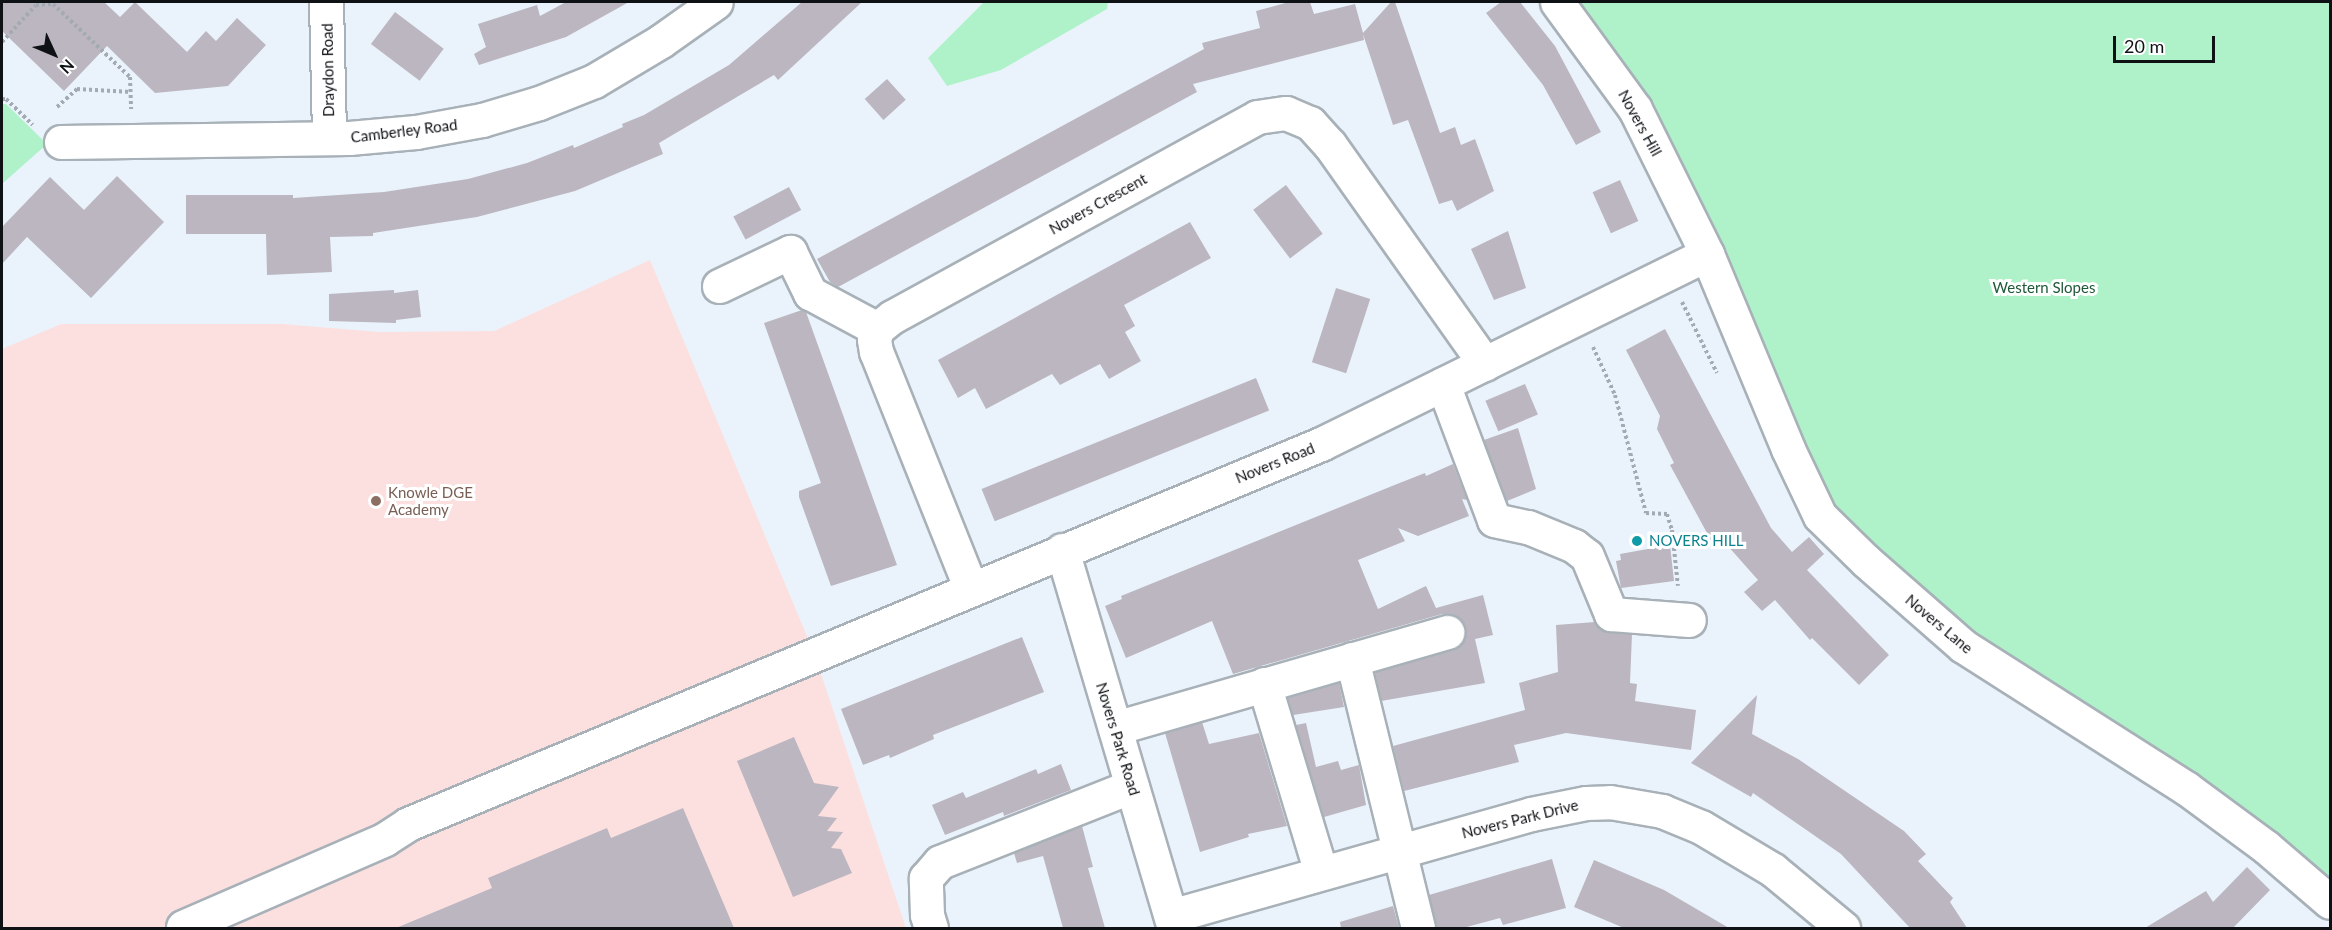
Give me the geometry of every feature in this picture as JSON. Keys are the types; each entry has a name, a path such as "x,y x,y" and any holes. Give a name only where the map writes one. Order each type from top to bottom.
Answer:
{"street":[{"name":"Draydon Road","path":"326,2 329,138"},
{"name":"Camberley Road","path":"52,124 132,141 329,138 416,132 482,120 539,104 594,81 661,41 717,2"},
{"name":"Novers Hill","path":"1557,2 1635,109 1707,254"},
{"name":"Novers Crescent","path":"878,329 892,316 1257,117 1286,113 1310,123 1330,145 1485,364"},
{"path":"719,286 790,252 810,293 878,329 874,339 876,352 971,589"},
{"name":"Novers Road","path":"183,927 385,839 408,824 830,646 1321,444 1707,254"},
{"name":"Novers Lane","path":"1707,254 1788,449 1820,516 1866,561 1963,646 2186,788 2266,847 2331,902"},
{"path":"1443,384 1494,520 1528,527 1574,546 1587,556 1611,614 1685,619"},
{"name":"Novers Park Road","path":"1062,550 1172,922"},
{"path":"1114,728 1447,632"},
{"path":"1352,659 1401,851 1418,928"},
{"path":"1264,684 1321,873"},
{"path":"931,928 927,915 926,878 940,862 1132,786"},
{"name":"Novers Park Drive","path":"1172,922 1321,873 1531,814 1586,803 1634,805 1662,811 1701,827 1773,870 1843,928"}],"path":[{"path":"2,42 36,5 53,4 130,77 132,141"},
{"path":"2,99 6,99 35,127 52,124 77,89 131,92"},
{"path":"1668,272 1719,379"},
{"path":"1579,317 1615,395 1646,513 1667,514 1672,530 1685,619"}],"shaded area":[{"name":"Knowle DGE Academy","path":"650,260 814,653 906,928 2,928 2,349 61,324 282,324 379,332 494,331"}],"green space":[{"path":"984,2 1108,2 1107,9 1001,70 947,86 928,58"},
{"name":"Western Slopes","path":"1578,2 2330,2 2330,881 2278,832 1965,639 1831,506 1797,446 1726,249 1641,98"},
{"path":"2,104 6,104 47,144 2,184"}],"building":[{"path":"2,2 104,2 120,17 135,2 187,52 206,31 216,41 237,18 266,45 228,86 155,93 107,46 64,91 2,31"},
{"path":"566,2 629,2 566,37 479,65 474,54 486,47 478,24 537,5 540,16"},
{"path":"802,2 862,2 778,80 774,75 659,143 663,154 575,191 477,217 373,233 373,236 330,237 332,272 267,275 266,234 186,234 186,195 293,195 293,198 384,192 468,179 527,163 573,145 574,148 623,127 622,124 644,115 729,65"},
{"path":"1289,2 1310,2 1314,14 1355,4 1363,33 1391,2 1395,2 1440,133 1455,127 1461,145 1475,139 1494,191 1457,211 1452,200 1439,204 1408,120 1393,125 1363,34 1364,40 1193,84 1197,92 838,287 830,282 817,259 1204,49 1202,43 1260,28 1256,11"},
{"path":"1501,2 1520,2 1555,46 1601,132 1576,145 1543,85 1486,13"},
{"path":"395,12 444,49 420,81 371,44"},
{"path":"887,79 906,100 883,120 865,99"},
{"path":"117,176 164,222 91,298 27,237 2,264 2,227 50,177 84,210"},
{"path":"1620,180 1638,221 1611,233 1593,192"},
{"path":"1286,185 1323,234 1290,258 1253,210"},
{"path":"789,187 801,210 746,240 733,217"},
{"path":"1190,222 1211,258 1124,305 1135,326 1125,332 1141,361 1109,379 1100,364 1060,385 1052,374 986,409 975,388 958,398 938,360"},
{"path":"1508,231 1526,288 1494,300 1471,249"},
{"path":"1336,288 1370,299 1346,373 1312,362"},
{"path":"394,290 394,293 418,290 421,317 396,320 396,323 329,321 329,294"},
{"path":"802,310 806,312 897,565 831,586 799,497 799,491 821,483 764,323"},
{"path":"1665,329 1771,528 1792,552 1809,537 1824,554 1807,570 1889,655 1859,685 1812,638 1810,640 1775,600 1762,611 1744,592 1758,580 1727,545 1713,544 1670,465 1674,463 1657,429 1660,416 1626,350"},
{"path":"1256,378 1269,410 995,521 982,489"},
{"path":"1525,384 1538,414 1498,431 1485,401"},
{"path":"1518,428 1536,489 1507,501 1484,440"},
{"path":"1453,464 1467,500 1462,499 1469,516 1418,536 1398,528 1405,541 1358,560 1378,609 1426,586 1436,608 1483,595 1493,635 1475,639 1485,683 1381,701 1375,672 1452,650 1461,645 1465,636 1465,626 1460,618 1451,614 1442,614 1233,674 1212,621 1126,658 1105,606 1122,599 1121,596 1397,484 1425,473 1426,476"},
{"path":"1670,545 1674,581 1621,588 1616,561 1621,560 1620,554"},
{"path":"1595,622 1609,633 1632,634 1630,683 1637,684 1635,701 1696,710 1691,750 1566,733 1514,745 1519,762 1404,791 1393,746 1525,710 1519,683 1558,672 1556,625"},
{"path":"1022,637 1044,692 933,735 934,739 890,758 889,755 863,765 841,709"},
{"path":"1339,683 1344,707 1293,715 1288,698"},
{"path":"1757,695 1752,734 1798,759 1904,831 1926,854 1918,861 1953,898 1950,902 1967,928 1910,928 1841,854 1753,793 1751,797 1691,763"},
{"path":"1202,722 1209,744 1259,733 1287,826 1248,834 1249,837 1200,852 1165,733"},
{"path":"1306,723 1316,767 1338,761 1341,770 1359,765 1366,805 1324,817 1296,725"},
{"path":"794,737 814,783 839,787 818,816 837,818 827,831 843,832 831,848 841,849 852,873 793,897 737,761"},
{"path":"1061,764 1071,790 1004,816 1003,812 945,835 932,805 963,792 966,798 1036,769 1038,774"},
{"path":"683,808 734,928 396,928 492,888 488,878 607,828 611,838"},
{"path":"1082,826 1093,867 1088,868 1105,928 1063,928 1043,856 1017,863 1014,853"},
{"path":"1552,859 1566,908 1503,925 1500,918 1463,928 1436,928 1429,895"},
{"path":"1594,860 1664,890 1729,928 1624,928 1574,907"},
{"path":"2247,867 2270,890 2233,928 2145,928 2206,891 2213,902"},
{"path":"1393,906 1399,928 1341,928 1340,922"}],"place":[{"name":"Knowle DGE Academy","path":"376,501"},
{"name":"NOVERS HILL","path":"1637,541"}]}
